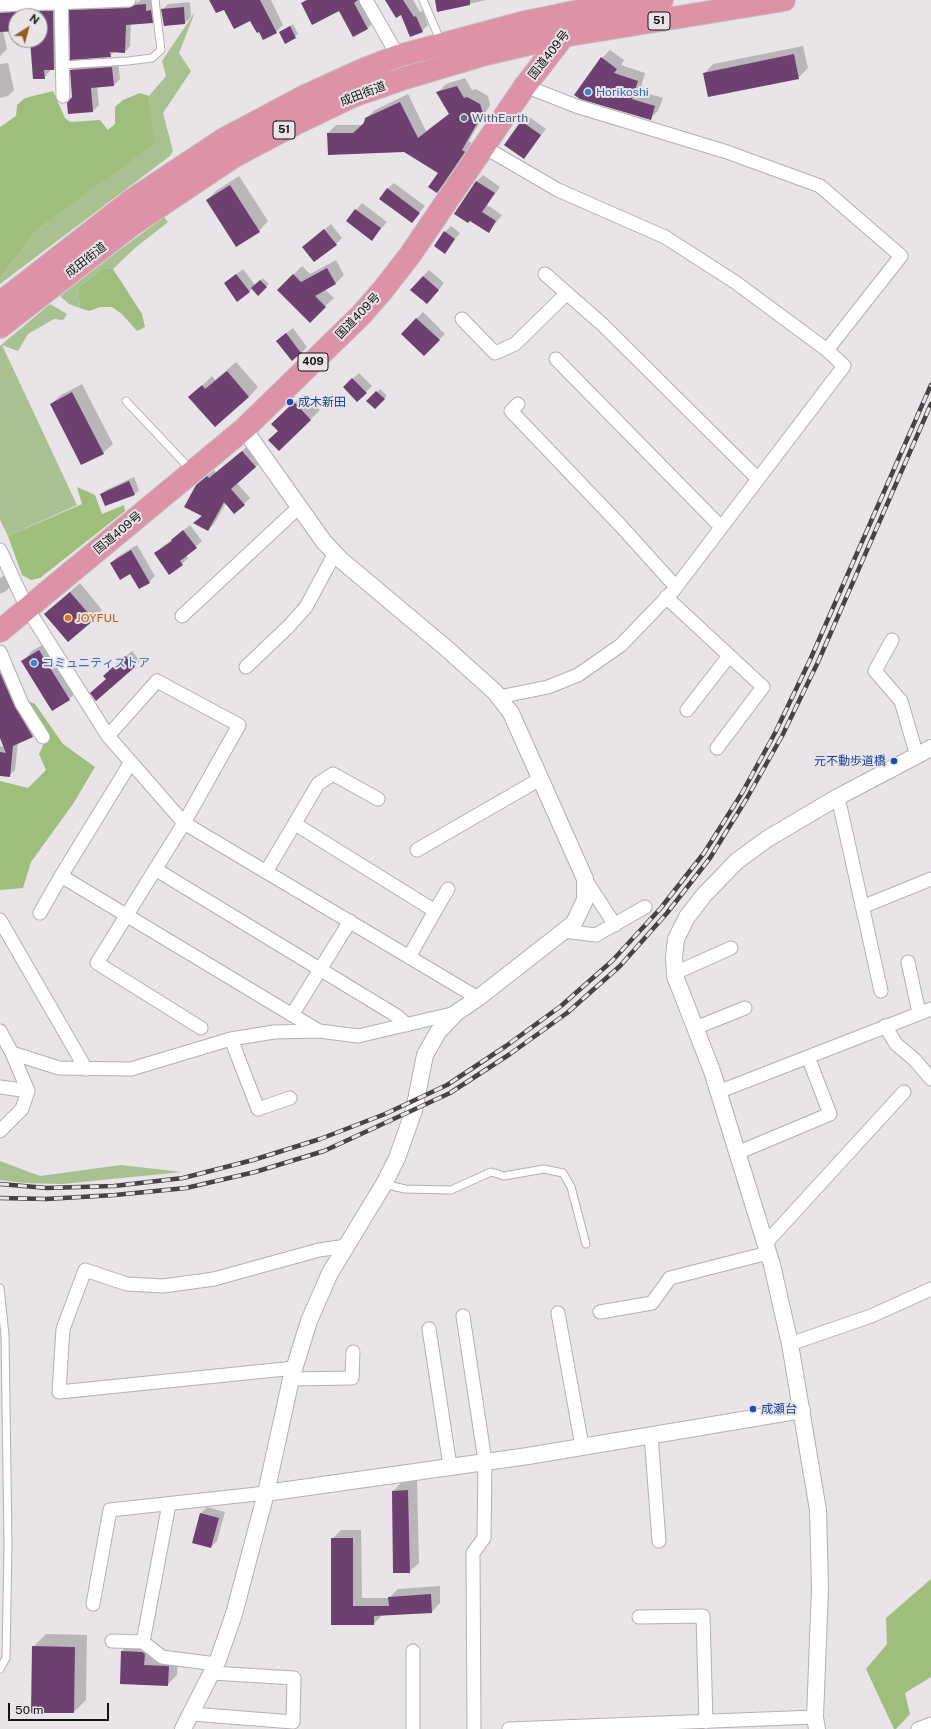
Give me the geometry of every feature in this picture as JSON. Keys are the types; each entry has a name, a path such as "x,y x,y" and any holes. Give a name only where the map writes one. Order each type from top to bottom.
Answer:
{"highway":[{"name":"成田街道","path":"0,303 132,200 224,140 303,97 360,71 398,56 442,44 588,5 662,0"},
{"name":"成田街道","path":"0,326 133,224 233,157 297,122 353,96 405,78 486,54 563,36 784,0"},
{"name":"国道409号","path":"0,631 244,429 361,315 382,291 410,254 525,86 588,5"}],"street":[{"path":"0,5 61,1 129,0"},
{"path":"366,0 398,56"},
{"path":"61,1 63,96"},
{"path":"525,86 576,106 727,152 820,186 901,256 827,350"},
{"path":"484,147 558,190 665,237 735,282 827,350 844,366 676,586 620,645 578,675 548,686 499,697"},
{"path":"545,274 603,325 758,479"},
{"path":"462,319 496,353 515,344 567,293"},
{"path":"556,359 721,528"},
{"path":"518,404 512,411 676,586"},
{"path":"244,429 324,542 341,560 446,648 499,697 511,713 585,879 615,924"},
{"path":"182,616 299,507"},
{"path":"0,550 27,608 108,736 184,822 478,998"},
{"path":"246,667 288,627 306,607 335,553"},
{"path":"666,597 763,687 717,748"},
{"path":"892,640 875,672 901,701 917,756"},
{"path":"0,652 22,704 43,737"},
{"path":"686,710 729,656"},
{"path":"108,736 157,680 239,725 184,822 97,963 201,1028"},
{"path":"509,1729 706,1722 816,1723 820,1588 818,1510 802,1410 790,1344 766,1248 718,1092 675,973 674,957 676,939 687,917 704,895 737,861 767,839 838,797 931,748"},
{"path":"40,913 131,762"},
{"path":"266,872 318,784 333,774 378,799"},
{"path":"417,850 540,779"},
{"path":"838,797 881,991"},
{"path":"295,824 435,911"},
{"path":"155,869 397,1016 407,1025"},
{"path":"61,876 319,1031"},
{"path":"184,1729 214,1669 234,1614 266,1492 293,1373 309,1321 330,1273 384,1184 397,1158 414,1110 425,1056 438,1032 456,1013 478,998 574,923 585,900 585,879"},
{"path":"862,907 931,879"},
{"path":"409,957 448,889"},
{"path":"563,931 596,935 645,907"},
{"path":"292,1015 321,971 350,921"},
{"path":"2,929 86,1068"},
{"path":"675,973 731,948"},
{"path":"718,1092 925,1011 908,962"},
{"path":"695,1028 745,1008"},
{"path":"12,1053 58,1068 131,1069 231,1039 274,1032 319,1031 358,1036 456,1013"},
{"path":"885,1026 896,1044 915,1060 931,1079"},
{"path":"0,1031 12,1053 28,1091 22,1109 0,1131"},
{"path":"231,1039 258,1110 290,1098"},
{"path":"737,1153 830,1114 808,1056"},
{"path":"0,1087 28,1091"},
{"path":"600,1312 652,1303 670,1278 766,1248 904,1092"},
{"path":"346,1246 319,1250 214,1279 163,1286 127,1284 85,1270 63,1329 60,1392 293,1373 352,1378 353,1352"},
{"path":"790,1344 872,1316 931,1289"},
{"path":"558,1313 582,1446"},
{"path":"463,1316 485,1461 484,1538 473,1553 474,1729"},
{"path":"429,1329 450,1466"},
{"path":"93,1604 110,1510 266,1492 485,1461 802,1410"},
{"path":"651,1435 659,1542"},
{"path":"144,1642 169,1504"},
{"path":"639,1617 703,1616 706,1722"},
{"path":"112,1641 144,1642 162,1657 214,1669 294,1678 293,1726 192,1714"},
{"path":"413,1651 413,1729"},
{"path":"918,1729 931,1724"}],"lane":[{"path":"63,65 152,58 161,50 156,0"},
{"path":"423,0 442,44"},
{"path":"126,401 192,472"},
{"path":"384,1184 405,1189 451,1190 491,1172 504,1176 544,1169 563,1173 571,1187 586,1244"},
{"path":"0,1288 6,1334 3,1391 3,1598 7,1610 6,1658 0,1669"},
{"path":"0,1617 7,1610"}],"green space":[{"path":"195,12 179,53 191,71 163,113 173,151 170,156 0,284 0,278 37,230 153,144 149,96 166,76 162,61"},
{"path":"53,91 65,118 70,122 100,120 108,130 115,124 115,107 123,100 140,93 149,96 154,144 37,230 0,278 0,127 16,116 17,105 25,98"},
{"path":"164,217 168,222 135,248 113,269 103,268 78,288 80,308 69,304 60,296 117,252"},
{"path":"103,268 113,269 142,314 145,327 137,331 122,314 112,307 100,307 89,311 80,308 78,288"},
{"path":"50,304 67,314 63,320 54,319 28,334 18,351 2,345 77,505 8,536 0,520 0,346"},
{"path":"77,487 95,495 102,514 124,505 125,511 40,578 31,580 22,575 8,536 82,504"},
{"path":"28,701 35,704 63,744 95,767 73,804 31,862 23,888 0,890 0,781 28,788 46,770 39,754 47,737"},
{"path":"0,1161 40,1176 121,1165 182,1172 62,1184 25,1183 0,1180"},
{"path":"931,1579 931,1677 905,1693 910,1714 896,1729 894,1729 866,1669 887,1644 886,1618"}],"building":[{"path":"209,0 260,0 277,33 263,40 259,32 257,33 250,21 234,29 224,10 216,13"},
{"path":"307,0 358,0 354,3 368,29 353,37 339,11 312,25 301,3"},
{"path":"385,0 403,0 414,17 416,16 423,32 410,37 401,15 396,18"},
{"path":"435,0 470,0 470,5 437,12"},
{"path":"146,4 146,11 151,10 153,23 126,25 125,53 110,52 111,57 70,60 69,10 129,8 135,5"},
{"path":"184,7 185,24 164,26 161,9"},
{"path":"48,11 53,11 54,70 44,70 45,79 33,79 31,48 48,48"},
{"path":"8,12 8,32 0,32 0,13"},
{"path":"290,26 296,38 285,44 279,32"},
{"path":"794,54 799,79 708,97 703,73"},
{"path":"601,57 617,69 614,73 638,81 632,99 655,106 651,120 580,99 574,95"},
{"path":"112,67 114,86 91,88 93,112 68,114 67,103 72,97 70,70"},
{"path":"457,86 464,98 467,97 480,104 483,113 462,150 465,152 437,193 428,187 438,173 404,152 328,155 327,133 353,133 364,123 365,118 400,102 418,138 449,114 436,92"},
{"path":"521,121 541,135 524,159 504,145"},
{"path":"476,181 495,193 482,212 496,221 489,233 470,221 468,223 454,214"},
{"path":"230,185 260,232 236,247 206,200"},
{"path":"387,188 420,213 412,223 379,199"},
{"path":"355,209 381,228 372,241 346,221"},
{"path":"324,229 337,245 314,262 302,247"},
{"path":"444,231 455,239 445,254 434,246"},
{"path":"327,268 336,284 315,296 326,307 310,323 277,290 293,274 301,282"},
{"path":"236,274 250,292 237,302 224,283"},
{"path":"423,276 439,290 427,304 410,290"},
{"path":"260,280 267,287 258,296 251,288"},
{"path":"416,318 440,340 424,356 401,334"},
{"path":"286,333 301,353 292,361 276,341"},
{"path":"227,371 249,397 215,427 188,397 202,385 205,389"},
{"path":"352,378 367,393 357,402 343,387"},
{"path":"376,391 385,399 375,409 366,401"},
{"path":"72,392 104,454 81,465 50,404"},
{"path":"294,402 311,420 279,451 268,440 278,431 271,424"},
{"path":"242,451 256,467 231,489 245,505 234,514 224,502 208,531 193,523 202,516 184,507 196,485 207,476 209,478"},
{"path":"129,481 135,495 105,506 100,494"},
{"path":"183,530 197,548 180,561 183,565 169,575 154,553 172,541 171,540"},
{"path":"131,550 150,583 139,589 130,574 120,580 110,563"},
{"path":"70,592 94,620 68,642 44,614"},
{"path":"39,650 70,700 52,711 21,661"},
{"path":"125,656 135,667 96,701 90,693 106,679 103,676"},
{"path":"0,673 15,707 33,737 13,746 10,777 0,776 0,752 6,753 0,738"},
{"path":"408,1490 410,1573 393,1573 392,1491"},
{"path":"200,1513 219,1518 211,1548 192,1543"},
{"path":"331,1538 353,1538 353,1606 389,1606 388,1597 431,1594 432,1613 374,1616 374,1625 331,1625"},
{"path":"32,1646 75,1647 74,1713 31,1713"},
{"path":"121,1651 142,1652 145,1654 144,1665 169,1666 168,1686 120,1684"}],"railway":[{"path":"0,1184 47,1188 114,1186 183,1178 253,1160 320,1139 385,1114 447,1085 506,1046 561,1006 612,961 660,909 704,853 742,793 775,733 810,660 931,385"},
{"path":"0,1198 46,1199 115,1195 186,1188 255,1172 324,1151 450,1093 510,1054 567,1013 620,966 667,913 710,858 747,798 782,736 818,662 931,404"}],"place":[{"name":"Horikoshi","path":"588,92"},
{"name":"WithEarth","path":"464,118"},
{"name":"成木新田","path":"290,402"},
{"name":"JOYFUL","path":"68,618"},
{"name":"コミュニティストア","path":"34,663"},
{"name":"元不動歩道橋","path":"894,761"},
{"name":"成瀬台","path":"753,1409"}]}
